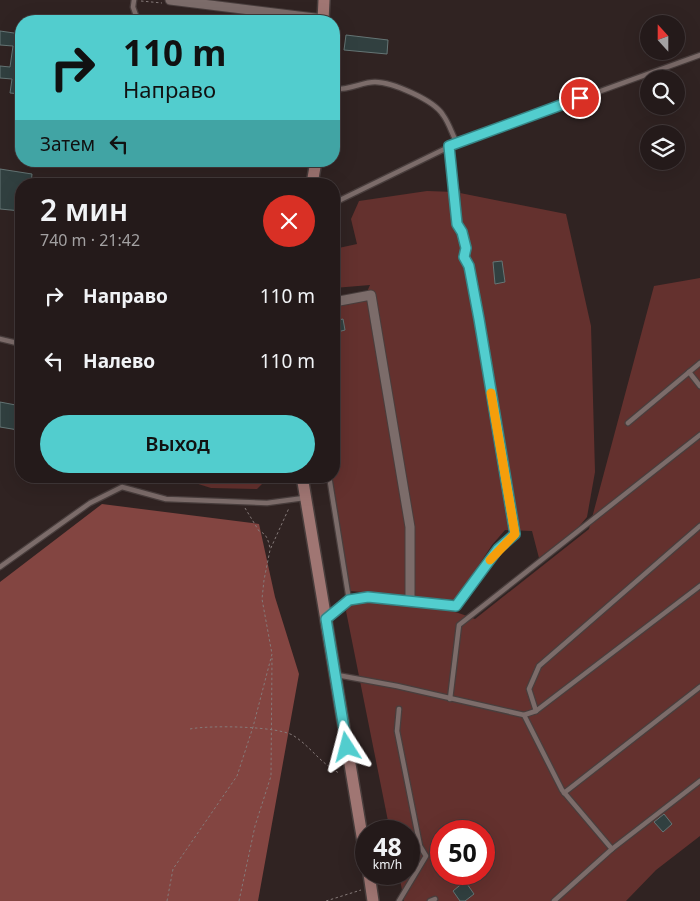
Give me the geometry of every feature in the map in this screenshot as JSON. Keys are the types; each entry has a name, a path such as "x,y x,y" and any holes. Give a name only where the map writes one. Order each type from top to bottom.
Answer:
{"main road":[{"path":"323,15 324,0"},
{"path":"303,483 359,820"},
{"path":"371,886 373,901"}],"street":[{"path":"170,0 206,3 289,15"},
{"path":"326,619 349,600 368,597 456,606 498,549 515,534 479,319 469,266 464,257 466,248 462,232 457,224 455,192"},
{"path":"340,301 371,295 410,527 410,602"}],"lane":[{"path":"134,0 133,7 136,15"},
{"path":"340,200 449,146 700,55"},
{"path":"340,89 347,90 375,82 407,91 428,101 442,114 457,143"},
{"path":"449,146 455,192"},
{"path":"0,339 15,343"},
{"path":"628,423 700,363"},
{"path":"689,372 700,386"},
{"path":"450,699 459,624 700,434"},
{"path":"330,483 349,600"},
{"path":"0,567 90,503 122,487 166,499 245,503 305,498"},
{"path":"536,711 529,688 539,666 700,526"},
{"path":"335,675 396,686 524,715 536,711 700,586"},
{"path":"564,793 700,687"},
{"path":"399,710 397,731 420,846 426,856 399,901"},
{"path":"524,715 564,793 612,849"},
{"path":"554,901 612,849 700,781"}],"path":[{"path":"239,901 256,826 271,776 272,654 262,599 270,550 292,500"},
{"path":"245,503 246,510 259,531 268,538 270,550"},
{"path":"166,901 173,869 238,776 272,654"},
{"path":"190,729 253,727 272,729 293,735 323,764 339,773"},
{"path":"326,901 371,886"}],"shaded area":[{"path":"427,191 455,192 566,214 591,326 595,472 587,517 577,529 539,558 532,531 505,530 492,545 456,600 350,591 333,483 340,483 340,305 363,301 370,285 340,288 340,248 357,244 351,219 359,201"},
{"path":"700,278 700,836 656,870 626,901 404,901 401,885 420,885 420,820 388,820 346,611 353,600 382,599 431,606 475,619 589,529 654,286"},
{"path":"195,483 263,483 257,489 211,488"},
{"path":"102,504 259,524 275,597 299,674 258,901 0,901 0,582"}],"building":[{"path":"0,31 15,33 15,93 10,93 12,79 0,78 0,66 10,67 13,46 0,45"},
{"path":"346,35 388,40 387,54 344,50"},
{"path":"0,169 32,174 32,178 15,178 15,210 0,209"},
{"path":"502,261 505,282 495,284 493,262"},
{"path":"343,319 345,330 340,331 340,320"},
{"path":"0,402 15,405 15,430 0,427"},
{"path":"664,814 672,824 663,832 654,822"},
{"path":"460,885 468,885 474,894 465,901 460,901 453,891"}],"slow traffic":[{"path":"490,560 498,549 515,534 491,393"}],"route":[{"path":"347,747 326,619 349,600 368,597 456,606 498,549 515,534 474,289 469,266 464,257 466,248 462,232 457,224 449,146 580,98"}]}
